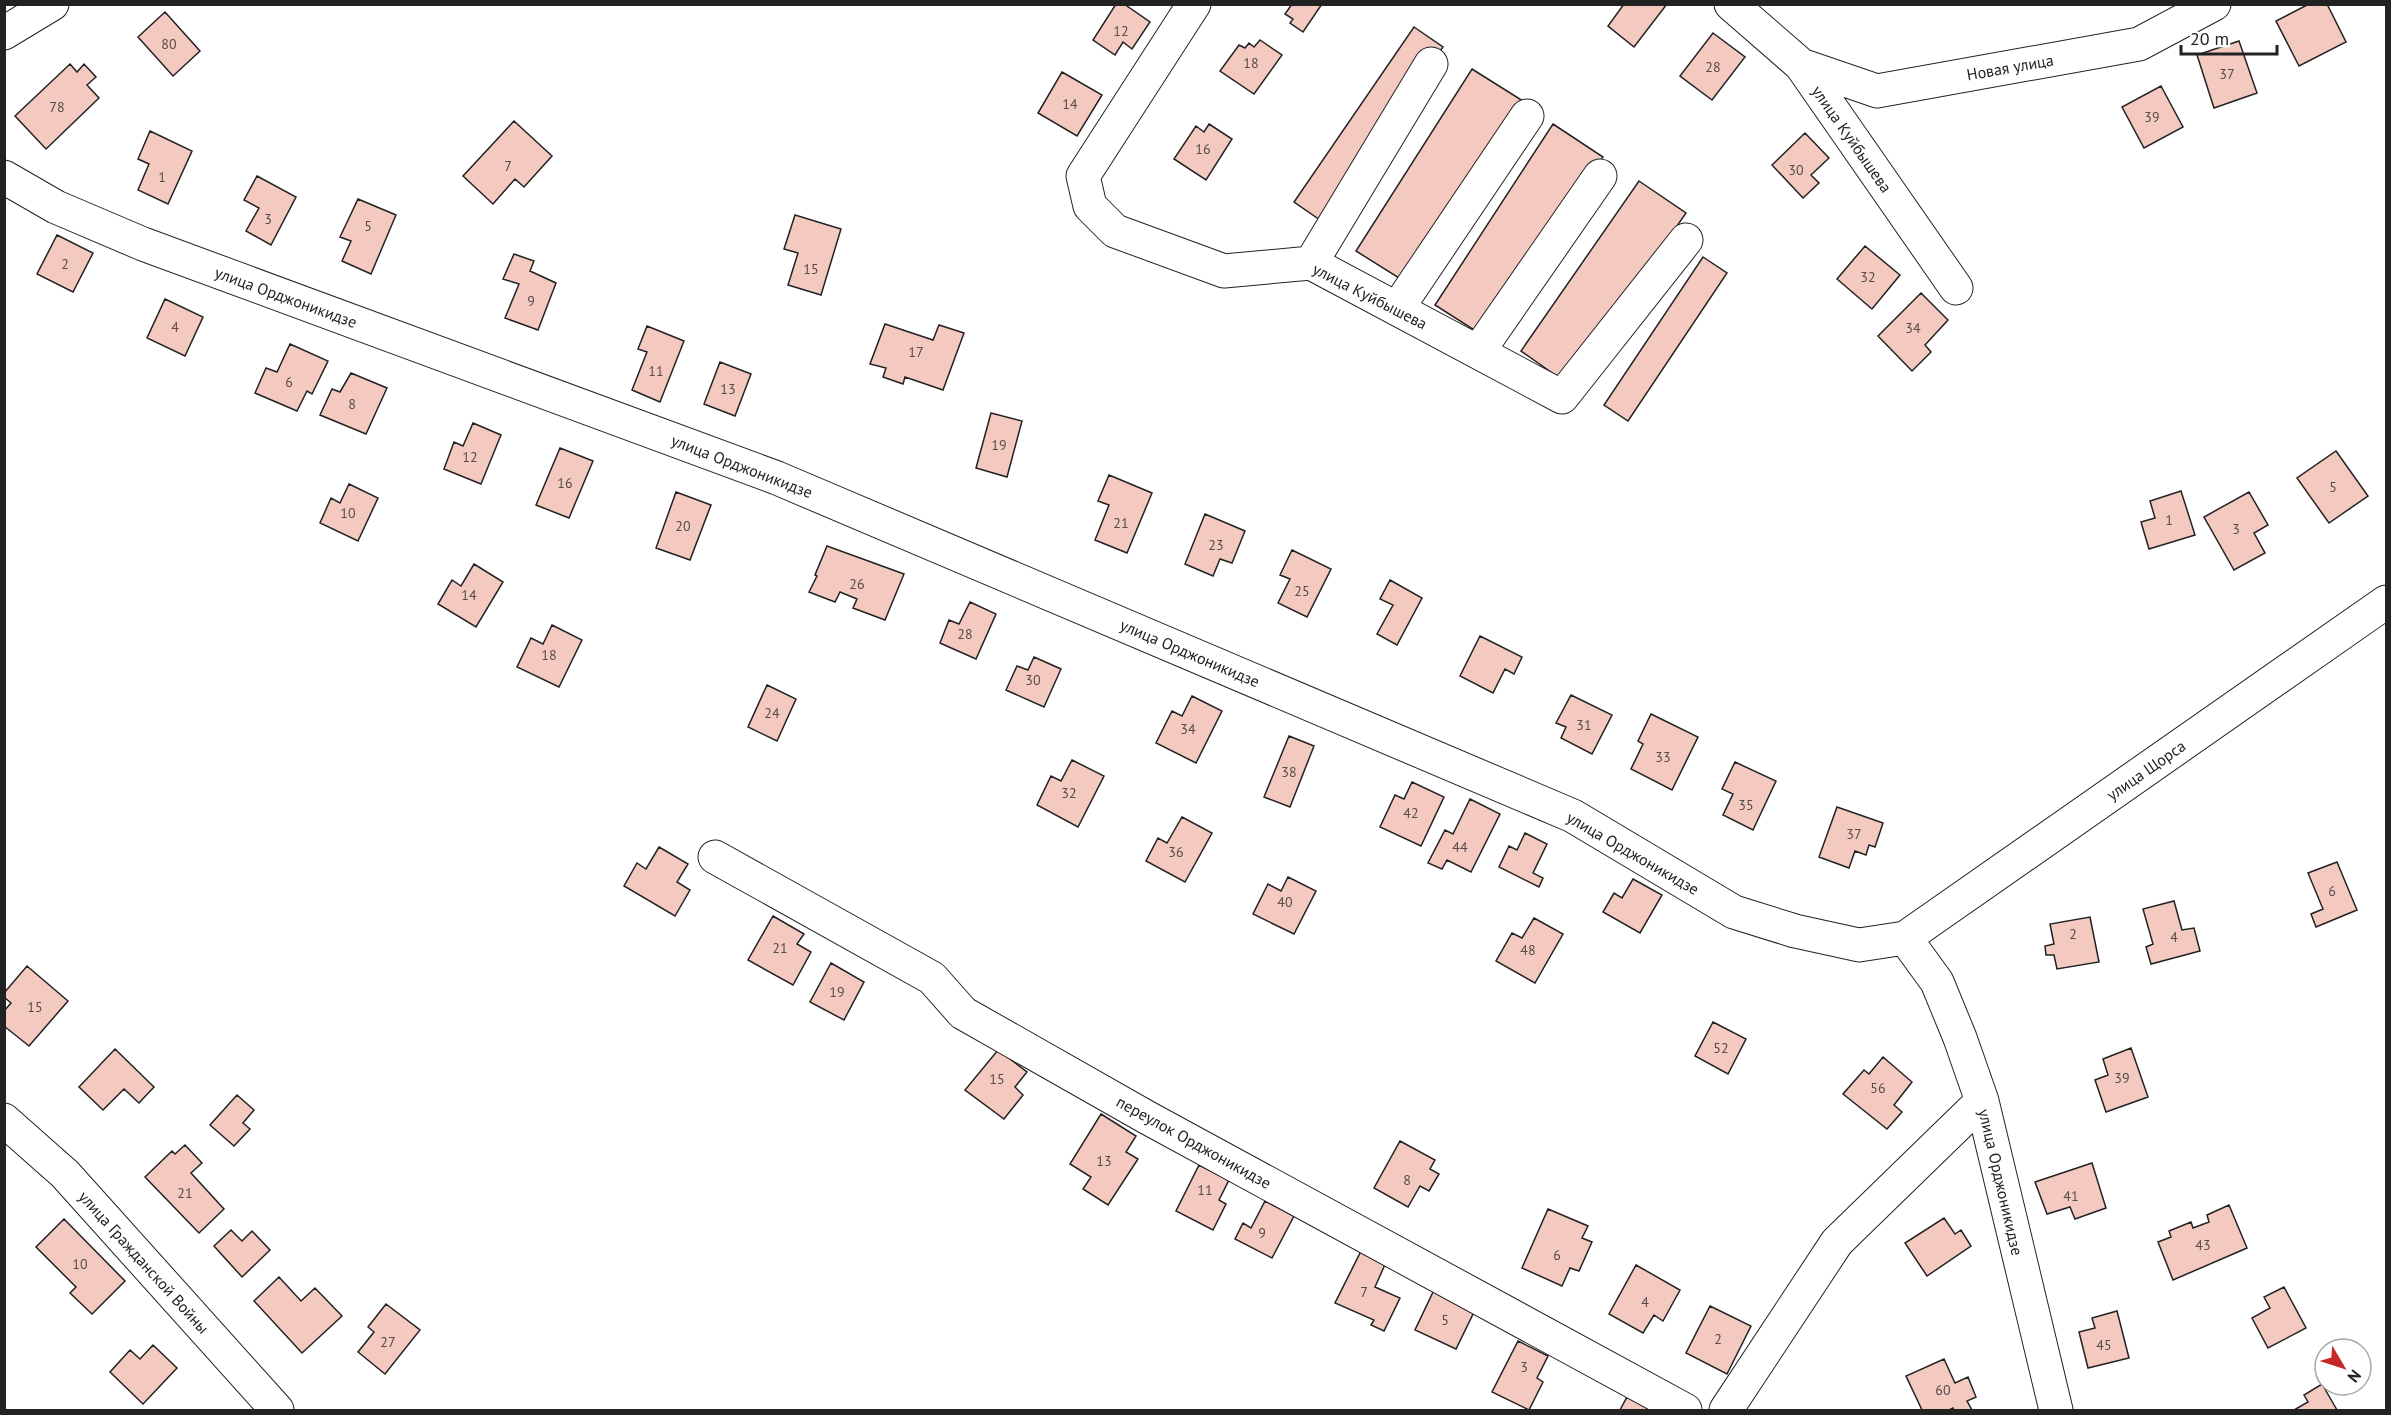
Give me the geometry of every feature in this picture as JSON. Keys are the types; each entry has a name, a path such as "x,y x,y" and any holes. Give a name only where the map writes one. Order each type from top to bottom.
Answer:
{"street":[{"path":"4,20 13,4"},
{"path":"4,33 52,4"},
{"name":"улица Куйбышева","path":"1194,4 1083,177 1089,206 1116,231 1224,271 1311,264 1562,396 1686,240"},
{"name":"улица Куйбышева","path":"1731,4 1801,66 1956,288"},
{"name":"Новая улица","path":"1801,66 1877,92 2139,44 2214,4"},
{"path":"1311,264 1431,64"},
{"path":"1397,309 1527,116"},
{"path":"1478,352 1600,176"},
{"name":"улица Орджоникидзе","path":"4,177 56,207 143,244 777,478 1562,811 1734,912 1795,931 1859,945 1905,938 1937,982 1982,1101 2056,1410"},
{"name":"улица Щорса","path":"1905,938 2386,602"},
{"name":"переулок Орджоникидзе","path":"715,856 932,978 963,1013 973,1019 1148,1118 1685,1410"},
{"path":"1726,1410 1837,1242 1982,1101"},
{"name":"улица Гражданской Войны","path":"4,1120 65,1174 264,1406"}],"building":[{"path":"1116,4 1124,4 1150,22 1132,49 1123,42 1115,55 1093,40"},
{"path":"1292,4 1322,4 1303,32 1290,23 1293,19 1285,14"},
{"path":"1624,4 1667,4 1634,47 1608,26"},
{"path":"2309,4 2327,4 2346,42 2299,66 2276,21"},
{"path":"165,12 200,51 173,76 138,37"},
{"path":"1414,27 1443,47 1323,222 1294,202"},
{"path":"1713,33 1745,57 1712,100 1680,76"},
{"path":"1260,40 1282,55 1254,94 1220,71 1239,45 1245,48 1249,43 1254,47"},
{"path":"2239,41 2257,93 2214,108 2197,55"},
{"path":"70,64 77,72 84,64 96,77 87,85 99,98 46,149 15,116"},
{"path":"1472,69 1523,101 1407,283 1356,251"},
{"path":"1062,72 1102,95 1077,136 1038,113"},
{"path":"2161,86 2183,127 2144,148 2122,107"},
{"path":"514,121 552,156 524,187 515,179 493,204 463,176"},
{"path":"1209,124 1232,139 1206,180 1174,159 1196,126 1204,132"},
{"path":"1553,124 1603,157 1485,337 1435,305"},
{"path":"150,131 192,151 168,204 138,190 149,164 138,159"},
{"path":"1805,133 1829,158 1811,175 1819,183 1803,198 1772,165"},
{"path":"257,176 296,197 271,245 246,231 259,208 244,200"},
{"path":"1639,181 1686,213 1568,384 1521,351"},
{"path":"358,199 396,215 371,274 342,261 351,241 340,237"},
{"path":"795,215 841,229 821,295 788,285 798,253 784,249"},
{"path":"57,235 93,253 73,292 37,274"},
{"path":"1865,246 1900,275 1872,309 1837,279"},
{"path":"514,254 534,261 530,271 556,283 538,330 505,318 519,284 503,279"},
{"path":"1703,257 1727,273 1628,421 1604,405"},
{"path":"1921,293 1948,320 1925,345 1931,352 1912,371 1878,336"},
{"path":"165,299 203,317 185,356 147,338"},
{"path":"885,324 933,340 939,325 964,333 943,390 905,377 903,384 883,377 886,368 870,364"},
{"path":"647,326 684,341 660,402 632,390 647,352 638,349"},
{"path":"290,344 328,361 312,394 307,391 297,411 255,393 266,368 277,372"},
{"path":"720,362 751,374 735,416 704,404"},
{"path":"351,373 387,388 366,434 320,415 332,389 340,392"},
{"path":"991,413 1022,421 1007,477 976,468"},
{"path":"473,423 501,435 481,484 444,469 454,442 463,446"},
{"path":"560,448 593,461 569,518 536,505"},
{"path":"2336,451 2368,496 2329,523 2297,478"},
{"path":"1109,475 1152,493 1127,553 1095,540 1109,505 1098,501"},
{"path":"349,484 378,498 358,541 320,523 331,498 340,503"},
{"path":"2181,491 2195,535 2149,549 2141,522 2155,518 2150,501"},
{"path":"676,492 711,505 690,560 656,548"},
{"path":"2249,492 2268,525 2254,533 2265,553 2234,570 2204,517"},
{"path":"1205,514 1245,531 1232,563 1220,559 1213,576 1185,564"},
{"path":"827,546 904,574 885,620 853,608 857,599 840,592 835,602 809,592"},
{"path":"1292,550 1331,569 1307,617 1278,603 1290,579 1280,575"},
{"path":"474,564 503,582 476,627 438,604 452,580 461,586"},
{"path":"1390,580 1422,598 1397,645 1377,634 1393,605 1380,599"},
{"path":"970,602 996,614 976,659 940,643 949,620 959,624"},
{"path":"552,625 582,640 559,687 517,667 531,638 543,644"},
{"path":"1480,636 1522,657 1514,674 1505,669 1493,693 1460,676"},
{"path":"1034,657 1061,669 1044,707 1006,690 1017,666 1028,670"},
{"path":"767,685 796,699 777,741 748,727"},
{"path":"1571,695 1612,715 1592,754 1561,738 1566,727 1556,723"},
{"path":"1192,696 1222,711 1196,763 1156,743 1172,711 1182,716"},
{"path":"1651,714 1698,737 1672,790 1631,769 1643,744 1638,741"},
{"path":"1289,736 1314,746 1290,807 1264,797"},
{"path":"1072,760 1104,776 1078,827 1037,805 1051,776 1061,781"},
{"path":"1735,762 1776,781 1753,830 1723,815 1733,794 1722,789"},
{"path":"1412,782 1444,797 1421,846 1380,827 1395,795 1404,799"},
{"path":"1470,799 1500,814 1471,872 1447,860 1442,869 1428,863 1445,830 1453,834"},
{"path":"1837,807 1883,823 1875,847 1869,845 1866,855 1855,851 1849,868 1819,857"},
{"path":"1182,817 1212,833 1185,882 1146,861 1158,838 1167,843"},
{"path":"1525,833 1547,844 1533,873 1543,878 1539,887 1499,867 1509,846 1517,850"},
{"path":"659,847 688,864 677,882 690,890 675,916 624,886 637,863 646,869"},
{"path":"2337,862 2357,910 2316,927 2311,914 2323,909 2308,873"},
{"path":"1288,877 1316,891 1294,934 1253,914 1268,884 1281,891"},
{"path":"1633,879 1662,895 1640,933 1603,912 1614,893 1622,898"},
{"path":"2174,901 2182,930 2194,928 2200,951 2151,964 2146,947 2153,944 2143,909"},
{"path":"773,916 804,934 797,944 811,952 793,985 748,960"},
{"path":"2090,917 2099,962 2057,969 2054,955 2046,955 2045,946 2054,944 2050,924"},
{"path":"1534,918 1563,934 1535,983 1496,961 1512,933 1522,938"},
{"path":"831,963 864,982 844,1020 810,1002"},
{"path":"27,966 68,1001 29,1046 4,1026 4,1011 11,1003 4,997 4,993"},
{"path":"1713,1022 1746,1039 1728,1074 1695,1056"},
{"path":"2131,1048 2148,1097 2106,1112 2095,1080 2108,1075 2103,1059"},
{"path":"115,1049 154,1087 139,1103 124,1089 103,1110 79,1087"},
{"path":"998,1050 1027,1072 1015,1087 1023,1095 1004,1119 965,1090"},
{"path":"1883,1057 1912,1082 1894,1105 1902,1112 1887,1129 1843,1094 1864,1070 1869,1074"},
{"path":"237,1095 254,1110 243,1123 250,1129 234,1146 210,1125"},
{"path":"1101,1114 1136,1136 1126,1152 1138,1159 1108,1205 1083,1189 1091,1177 1070,1164"},
{"path":"1400,1141 1435,1160 1430,1169 1439,1174 1429,1191 1420,1186 1408,1207 1374,1188"},
{"path":"185,1145 202,1163 191,1173 224,1209 199,1233 145,1177 172,1151 175,1154"},
{"path":"2092,1163 2106,1208 2075,1219 2070,1207 2047,1214 2035,1182"},
{"path":"1199,1165 1229,1180 1219,1200 1226,1204 1213,1230 1176,1211"},
{"path":"1265,1201 1294,1216 1272,1258 1235,1239 1243,1223 1251,1228"},
{"path":"2229,1205 2247,1248 2173,1280 2158,1242 2171,1237 2169,1231 2191,1222 2193,1228 2209,1222 2207,1215"},
{"path":"1548,1209 1588,1226 1582,1238 1592,1242 1579,1271 1570,1268 1562,1286 1522,1268"},
{"path":"1944,1218 1955,1234 1961,1230 1971,1246 1927,1276 1905,1243"},
{"path":"64,1219 125,1281 92,1314 70,1293 76,1287 36,1247"},
{"path":"231,1230 242,1241 252,1231 270,1250 242,1277 214,1246"},
{"path":"1362,1249 1387,1260 1375,1287 1400,1298 1384,1331 1371,1325 1374,1320 1335,1303"},
{"path":"1636,1265 1680,1290 1663,1321 1654,1315 1643,1333 1609,1314"},
{"path":"279,1277 301,1301 315,1288 342,1316 302,1353 254,1301"},
{"path":"2284,1287 2306,1328 2268,1348 2252,1318 2270,1308 2264,1297"},
{"path":"1434,1290 1475,1310 1456,1349 1415,1330"},
{"path":"386,1304 420,1330 385,1374 358,1352 374,1332 368,1327"},
{"path":"1710,1306 1751,1326 1727,1374 1686,1353"},
{"path":"2117,1311 2129,1358 2088,1368 2079,1332 2095,1328 2092,1318"},
{"path":"1518,1341 1548,1356 1537,1378 1543,1382 1529,1410 1492,1392"},
{"path":"153,1345 177,1368 143,1404 110,1372 130,1350 140,1359"},
{"path":"1944,1359 1955,1383 1968,1377 1976,1397 1967,1401 1972,1410 1954,1410 1953,1408 1922,1410 1906,1376"},
{"path":"2313,1390 2313,1397 2330,1397 2337,1410 2294,1410 2308,1402 2304,1395"},
{"path":"1627,1397 1656,1410 1620,1410"}]}
